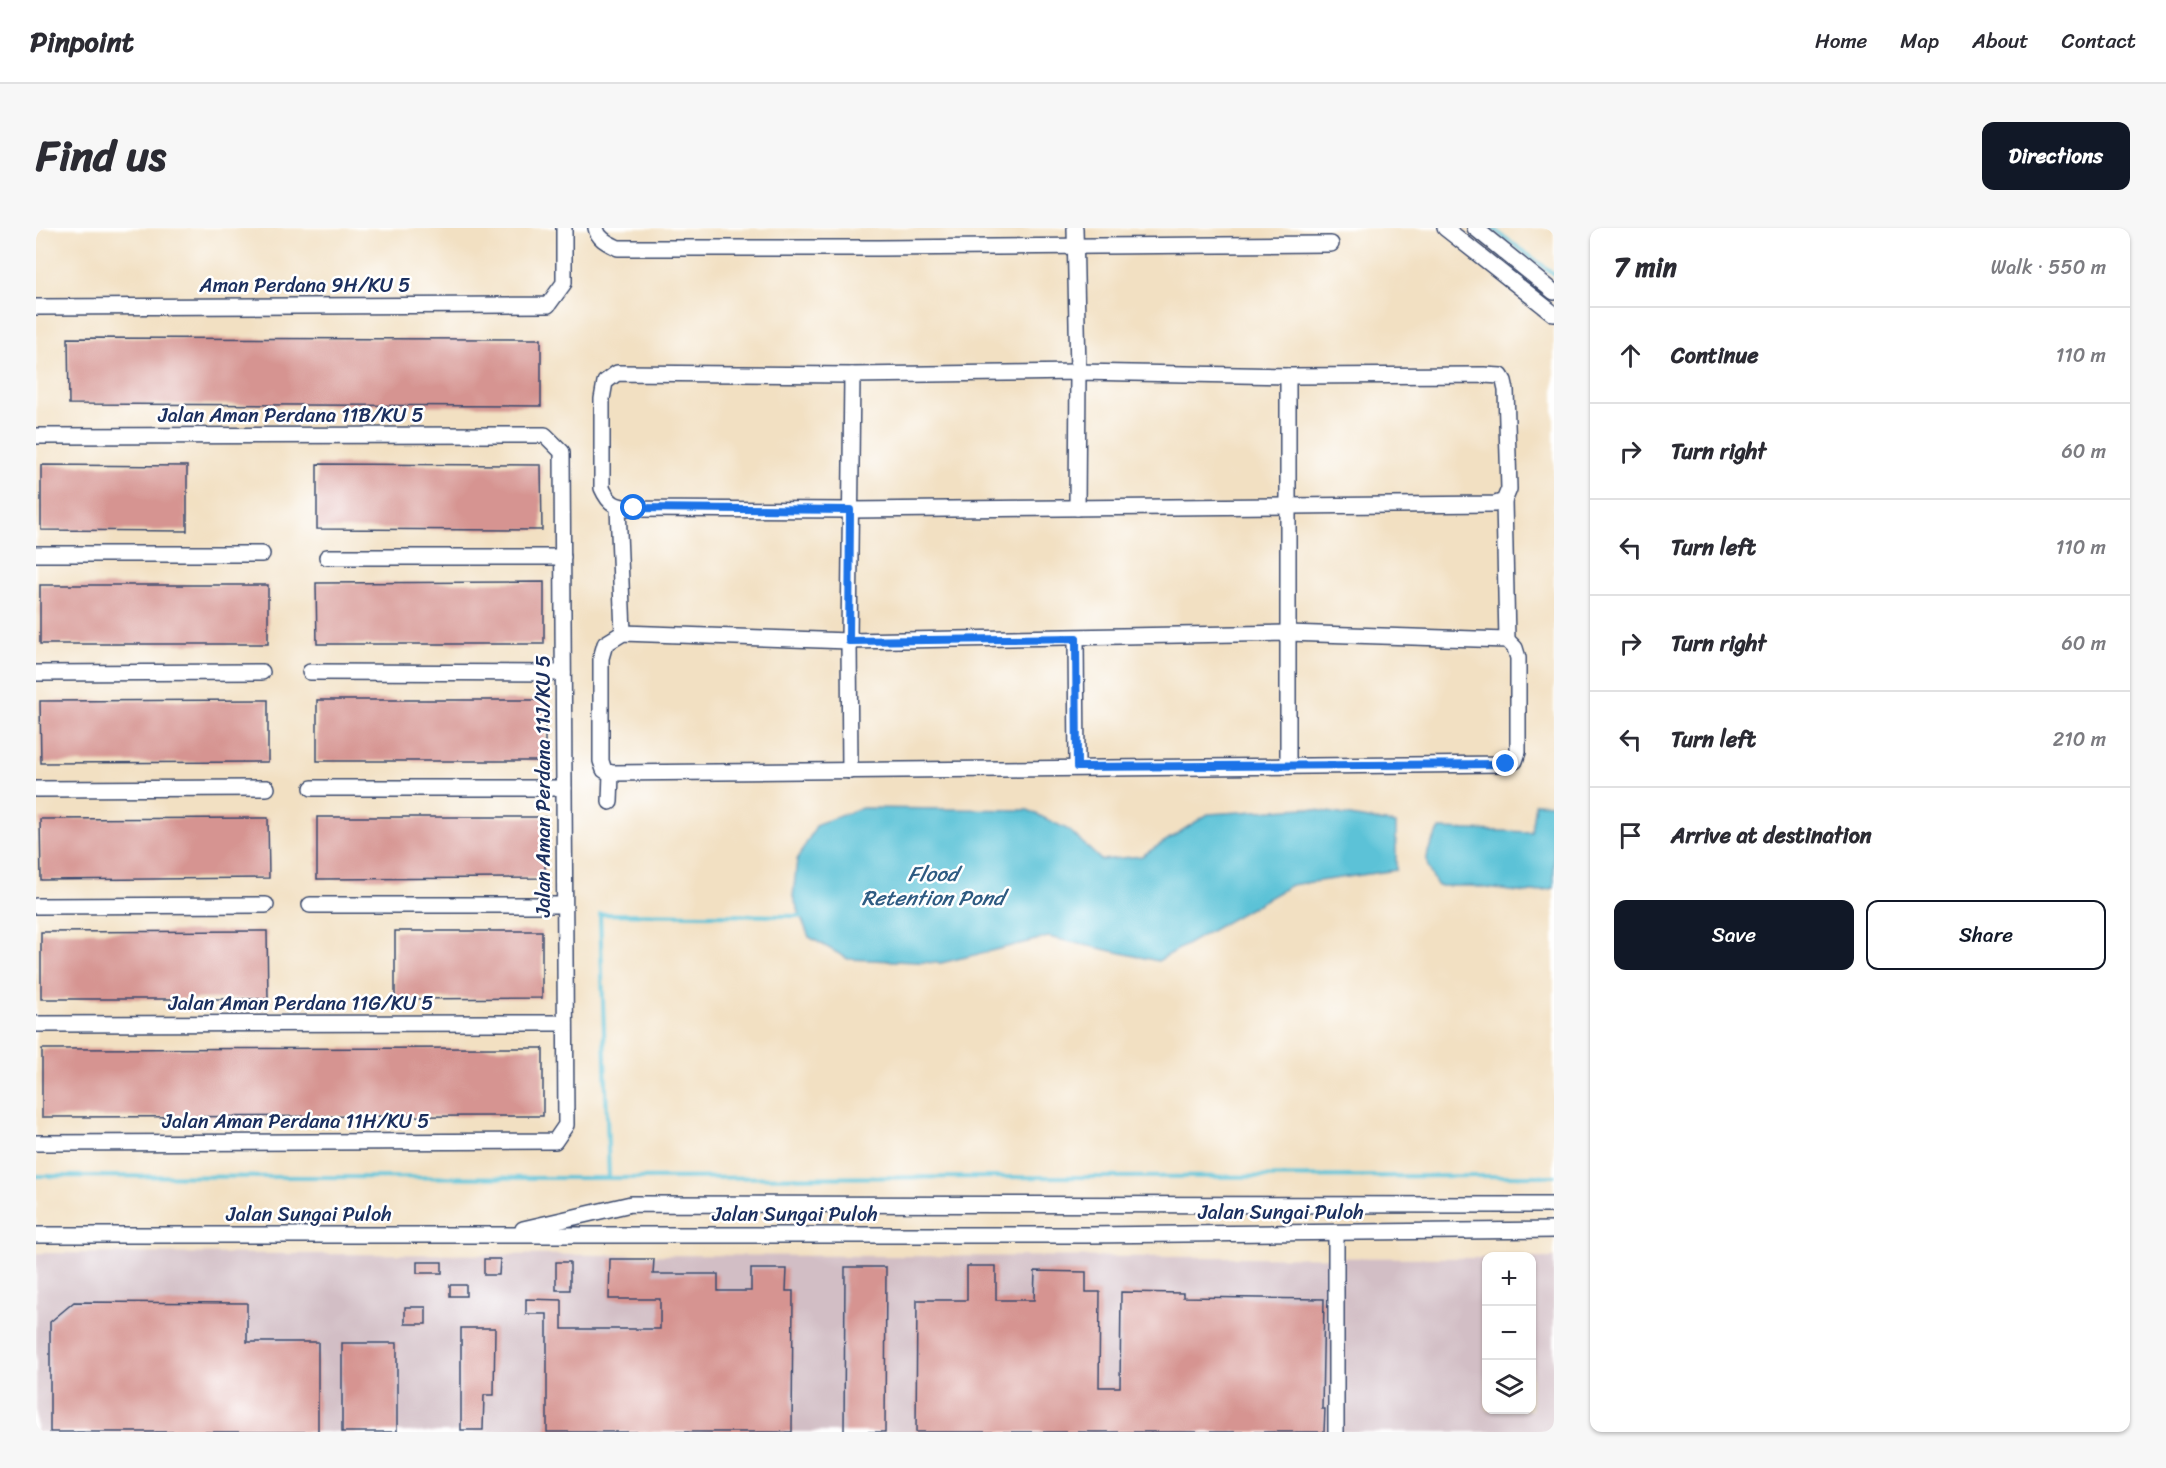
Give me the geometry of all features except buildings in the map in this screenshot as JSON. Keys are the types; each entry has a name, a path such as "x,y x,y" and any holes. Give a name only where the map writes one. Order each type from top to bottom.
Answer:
{"street":[{"name":"Aman Perdana 9H/KU 5","path":"36,307 548,305 564,283 564,228"},
{"path":"1075,228 1078,372 1077,508"},
{"path":"1445,228 1554,314"},
{"path":"1475,228 1554,292"},
{"path":"600,234 618,248 1331,244"},
{"path":"1504,501 1495,504 850,510 618,507 608,501 602,488 602,399 605,382 617,373 852,375 1078,372 1288,376 1501,376 1506,390 1509,489 1504,501 1507,640"},
{"path":"850,771 852,375"},
{"path":"1288,376 1288,766"},
{"name":"Jalan Aman Perdana 11B/KU 5","path":"36,436 545,435"},
{"name":"Jalan Aman Perdana 11J/KU 5","path":"545,435 562,453 566,1125 555,1142"},
{"path":"618,507 623,633"},
{"path":"36,554 262,554"},
{"path":"327,557 563,557"},
{"path":"623,633 849,641 1287,633 1507,640 1515,648 1518,658 1518,752 1515,761 1506,764 611,773 604,770 601,761 601,658 605,644 623,633"},
{"path":"1076,638 1077,767"},
{"path":"36,673 262,672"},
{"path":"310,672 563,673"},
{"path":"610,802 611,773"},
{"path":"36,789 267,788"},
{"path":"312,788 564,788"},
{"path":"36,906 266,905"},
{"path":"310,905 564,905"},
{"name":"Jalan Aman Perdana 11G/KU 5","path":"36,1024 565,1023"},
{"name":"Jalan Aman Perdana 11H/KU 5","path":"36,1143 555,1142"},
{"path":"497,1235 631,1204 1554,1205"},
{"name":"Jalan Sungai Puloh","path":"36,1235 1336,1233 1554,1230"},
{"path":"1336,1233 1336,1432"}],"shaded area":[{"path":"36,1253 1482,1258 1482,1414 1536,1414 1536,1258 1554,1258 1554,1432 36,1432"}],"water":[{"path":"1535,803 1554,804 1554,888 1526,893 1471,886 1438,886 1429,870 1427,858 1428,851 1440,829 1531,832"},
{"name":"Flood Retention Pond","path":"862,808 1028,810 1069,830 1101,860 1142,856 1208,814 1305,808 1396,824 1396,870 1291,885 1158,961 1048,937 941,963 848,959 809,937 793,897 797,860 817,824"}],"waterway":[{"path":"1492,228 1554,274"},
{"path":"609,1177 600,914 801,916"},
{"path":"36,1176 587,1178 1554,1176"}],"route":[{"path":"634,508 850,510 849,641 1076,638 1077,767 1506,764"}]}
